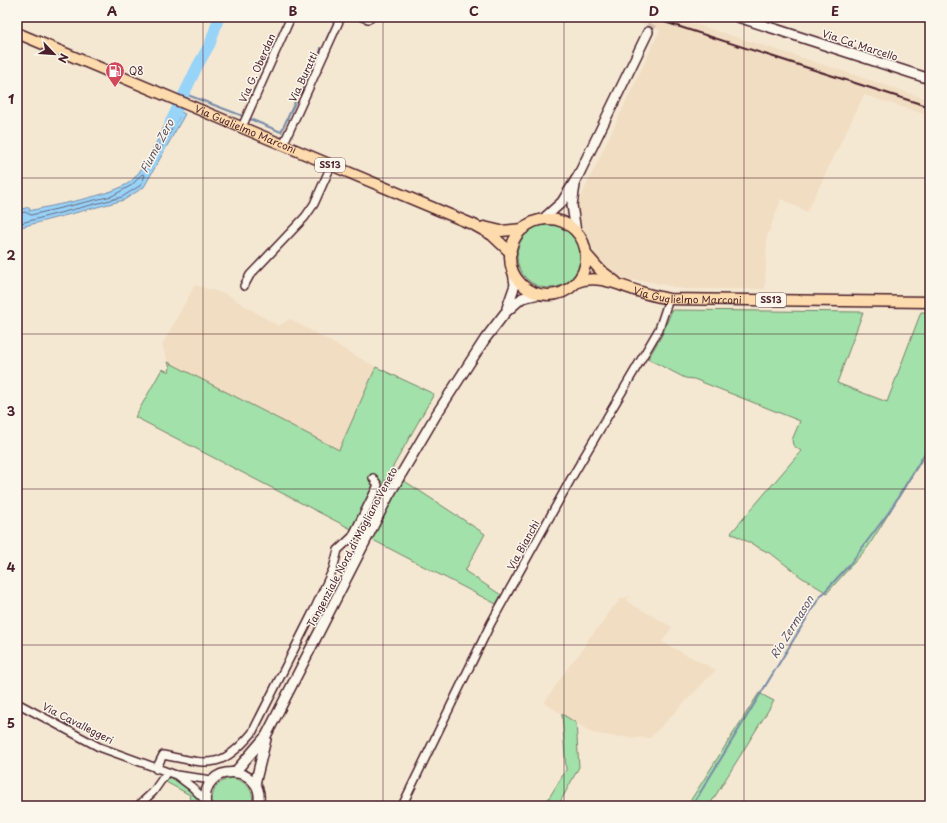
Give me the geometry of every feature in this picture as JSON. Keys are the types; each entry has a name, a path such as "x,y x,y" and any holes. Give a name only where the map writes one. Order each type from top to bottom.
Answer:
{"main road":[{"name":"Via Ca' Marcello","path":"738,17 930,78"},
{"path":"542,220 562,202 578,176 648,32"},
{"name":"Via Guglielmo Marconi","path":"17,33 474,225 492,235 511,253"},
{"path":"576,232 572,205 578,176"},
{"name":"Via Guglielmo Marconi","path":"474,225 501,230 523,229 534,222 542,220 550,219 563,222 576,232 583,242 586,254 600,270 616,282"},
{"path":"523,229 515,239 511,253 513,272 522,285 539,294"},
{"path":"577,282 583,271 586,254"},
{"name":"Tangenziale Nord di Mogliano Veneto","path":"266,736 389,495 440,409 485,339 505,312 514,292 515,279 513,272"},
{"name":"Via Guglielmo Marconi","path":"539,294 560,293 567,290 577,282 591,279 616,282 641,292 669,299 930,302"},
{"name":"Tangenziale Nord di Mogliano Veneto","path":"505,312 522,298 539,294"},
{"path":"235,772 266,736"},
{"path":"255,784 266,736"},
{"path":"205,803 205,793 212,780 219,775 235,772 244,774 255,784 259,796 258,806"}],"street":[{"name":"Via G. Oberdan","path":"242,127 291,17 295,17"},
{"name":"Via Buratti","path":"283,145 341,17"},
{"path":"362,17 368,19 371,17"},
{"path":"244,286 250,275 305,217 314,204 331,166"},
{"name":"Via Bianchi","path":"402,806 491,623 572,477 658,329 669,299"},
{"path":"156,769 163,755 193,762 210,763 223,759 239,749 252,733 318,603 333,569 338,550 352,537 378,485 373,478"},
{"name":"Via Cavalleggeri","path":"17,703 99,748 176,775"},
{"path":"138,806 153,792 167,772"},
{"path":"176,775 212,780"},
{"path":"176,775 192,787 205,803"},
{"path":"259,796 264,806"}],"shaded area":[{"path":"619,17 672,17 794,55 930,100 930,116 864,95 807,212 781,199 767,237 765,289 684,289 645,281 624,280 606,271 598,262 588,236 577,219 577,205 660,30"},
{"path":"195,285 226,294 278,326 290,319 376,367 339,450 168,362 162,345"},
{"path":"632,596 627,599 628,602 672,627 662,642 716,670 650,738 616,737 592,733 544,703 571,663 581,652 588,639 603,622 609,611 622,598"}],"green space":[{"path":"549,224 561,226 572,233 579,244 581,256 579,268 572,279 561,286 549,288 537,286 526,279 519,268 517,256 519,244 526,233 537,226"},
{"path":"672,310 863,312 837,383 887,402 921,312 930,312 930,447 868,547 827,593 801,577 773,555 731,533 801,451 793,445 792,440 800,421 694,379 685,378 648,359 662,335"},
{"path":"168,362 339,450 376,367 434,394 390,472 359,533 135,417 162,369 169,372 170,367"},
{"path":"403,480 485,534 465,571 501,595 496,604 371,539"},
{"path":"759,693 774,701 709,806 687,806"},
{"path":"562,714 576,723 579,767 558,806 544,806 566,770"},
{"path":"169,777 179,781 189,788 200,801 202,806 199,806 195,801 189,798 190,795 164,781"},
{"path":"232,778 246,784 249,788 253,801 252,806 213,806 212,801 216,788 222,782"}],"water":[{"path":"173,108 185,114 144,187 124,200 17,228 17,210 30,207 29,211 82,200 110,192 130,182 148,158"}],"waterway":[{"name":"Fiume Zero","path":"170,123 198,65 210,44 219,17"},
{"path":"326,40 337,17"},
{"path":"320,53 321,48"},
{"path":"185,94 243,116"},
{"path":"250,119 281,132 295,102"},
{"name":"Rio Zermason","path":"692,806 819,598 850,564 889,512 930,445"}],"tunnel":[{"path":"648,32 656,17"}],"railway":[{"path":"649,17 930,107"}],"place":[{"name":"Q8","path":"115,88"}]}
